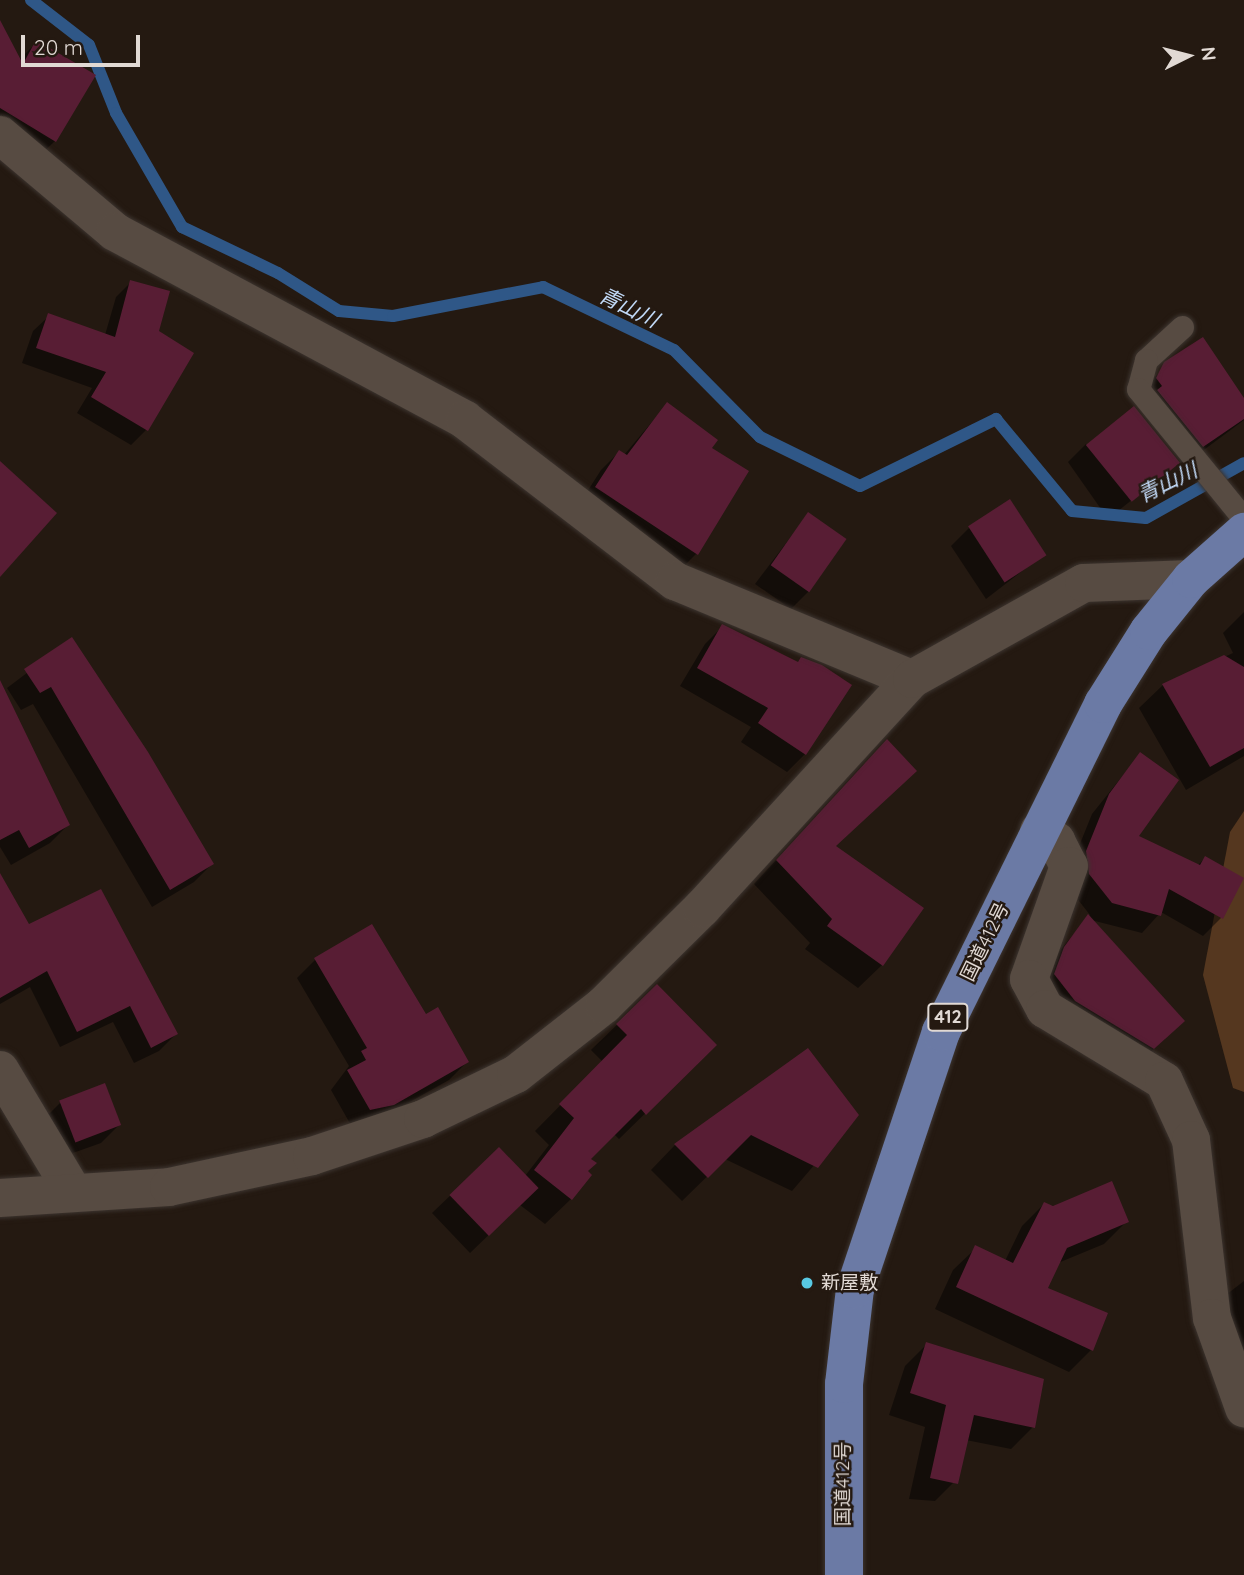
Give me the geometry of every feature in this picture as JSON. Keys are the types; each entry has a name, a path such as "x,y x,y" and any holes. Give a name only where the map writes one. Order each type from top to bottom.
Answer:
{"highway":[{"name":"国道412号","path":"844,1575 844,1384 855,1289 941,1032 1103,704 1149,631 1191,579 1244,531"}],"street":[{"path":"0,135 116,232 466,420 675,581 912,680"},
{"path":"0,1198 169,1187 312,1156 423,1119 516,1074 604,1005 663,947 912,680 1084,583 1191,579"},
{"path":"1039,831 1056,841 1069,866 1030,979 1045,1009 1164,1082 1191,1140 1212,1318 1244,1408"},
{"path":"0,1070 72,1192"}],"lane":[{"path":"1182,327 1146,360 1138,389 1244,519"}],"shaded area":[{"path":"1244,811 1244,1092 1233,1088 1203,975 1230,832"}],"building":[{"path":"0,20 23,64 36,40 96,75 56,142 0,108"},
{"path":"130,280 170,291 159,331 194,353 148,431 91,397 106,372 36,348 48,313 115,337"},
{"path":"1203,337 1244,398 1244,419 1203,447 1157,390 1162,386 1156,378 1164,362"},
{"path":"667,402 718,440 712,448 749,471 698,555 595,487 619,450 627,455"},
{"path":"1134,406 1180,463 1132,502 1086,445"},
{"path":"0,461 57,513 0,577"},
{"path":"1010,499 1046,555 1005,582 968,526"},
{"path":"808,512 847,539 809,592 771,565"},
{"path":"722,624 798,662 801,657 822,665 852,685 806,755 758,723 768,708 697,668"},
{"path":"72,637 148,752 214,864 170,890 51,687 40,693 24,669"},
{"path":"1224,655 1244,667 1244,748 1210,767 1162,684"},
{"path":"0,680 70,825 29,848 19,830 0,840"},
{"path":"887,739 917,771 836,846 924,908 883,966 827,926 832,919 776,860"},
{"path":"1140,752 1179,780 1139,836 1200,865 1205,856 1244,878 1223,919 1169,889 1161,916 1112,903 1089,874 1086,851 1109,794"},
{"path":"0,873 29,924 101,889 178,1034 151,1048 130,1006 77,1032 47,971 0,998"},
{"path":"1088,914 1185,1021 1154,1049 1075,1001 1054,974 1064,947"},
{"path":"372,924 426,1014 438,1007 469,1062 394,1105 370,1110 347,1070 366,1060 361,1051 367,1048 314,958"},
{"path":"657,984 717,1045 646,1115 641,1109 591,1159 597,1163 588,1171 592,1175 572,1200 534,1170 574,1118 559,1104 627,1035 616,1024"},
{"path":"808,1048 859,1115 818,1168 751,1135 708,1178 674,1144"},
{"path":"105,1083 121,1125 75,1143 59,1101"},
{"path":"499,1147 539,1188 489,1236 449,1195"},
{"path":"1112,1181 1129,1222 1067,1248 1048,1288 1108,1313 1093,1351 956,1287 975,1245 1013,1263 1044,1202 1053,1206"},
{"path":"926,1342 1044,1379 1035,1428 974,1415 958,1484 930,1478 946,1405 910,1393"}],"waterway":[{"name":"青山川","path":"31,0 89,45 116,113 182,227 278,273 339,311 393,316 543,287 674,350 760,437 860,486 996,419 1072,511 1146,518 1244,463"}],"place":[{"name":"新屋敷","path":"807,1283"}]}
